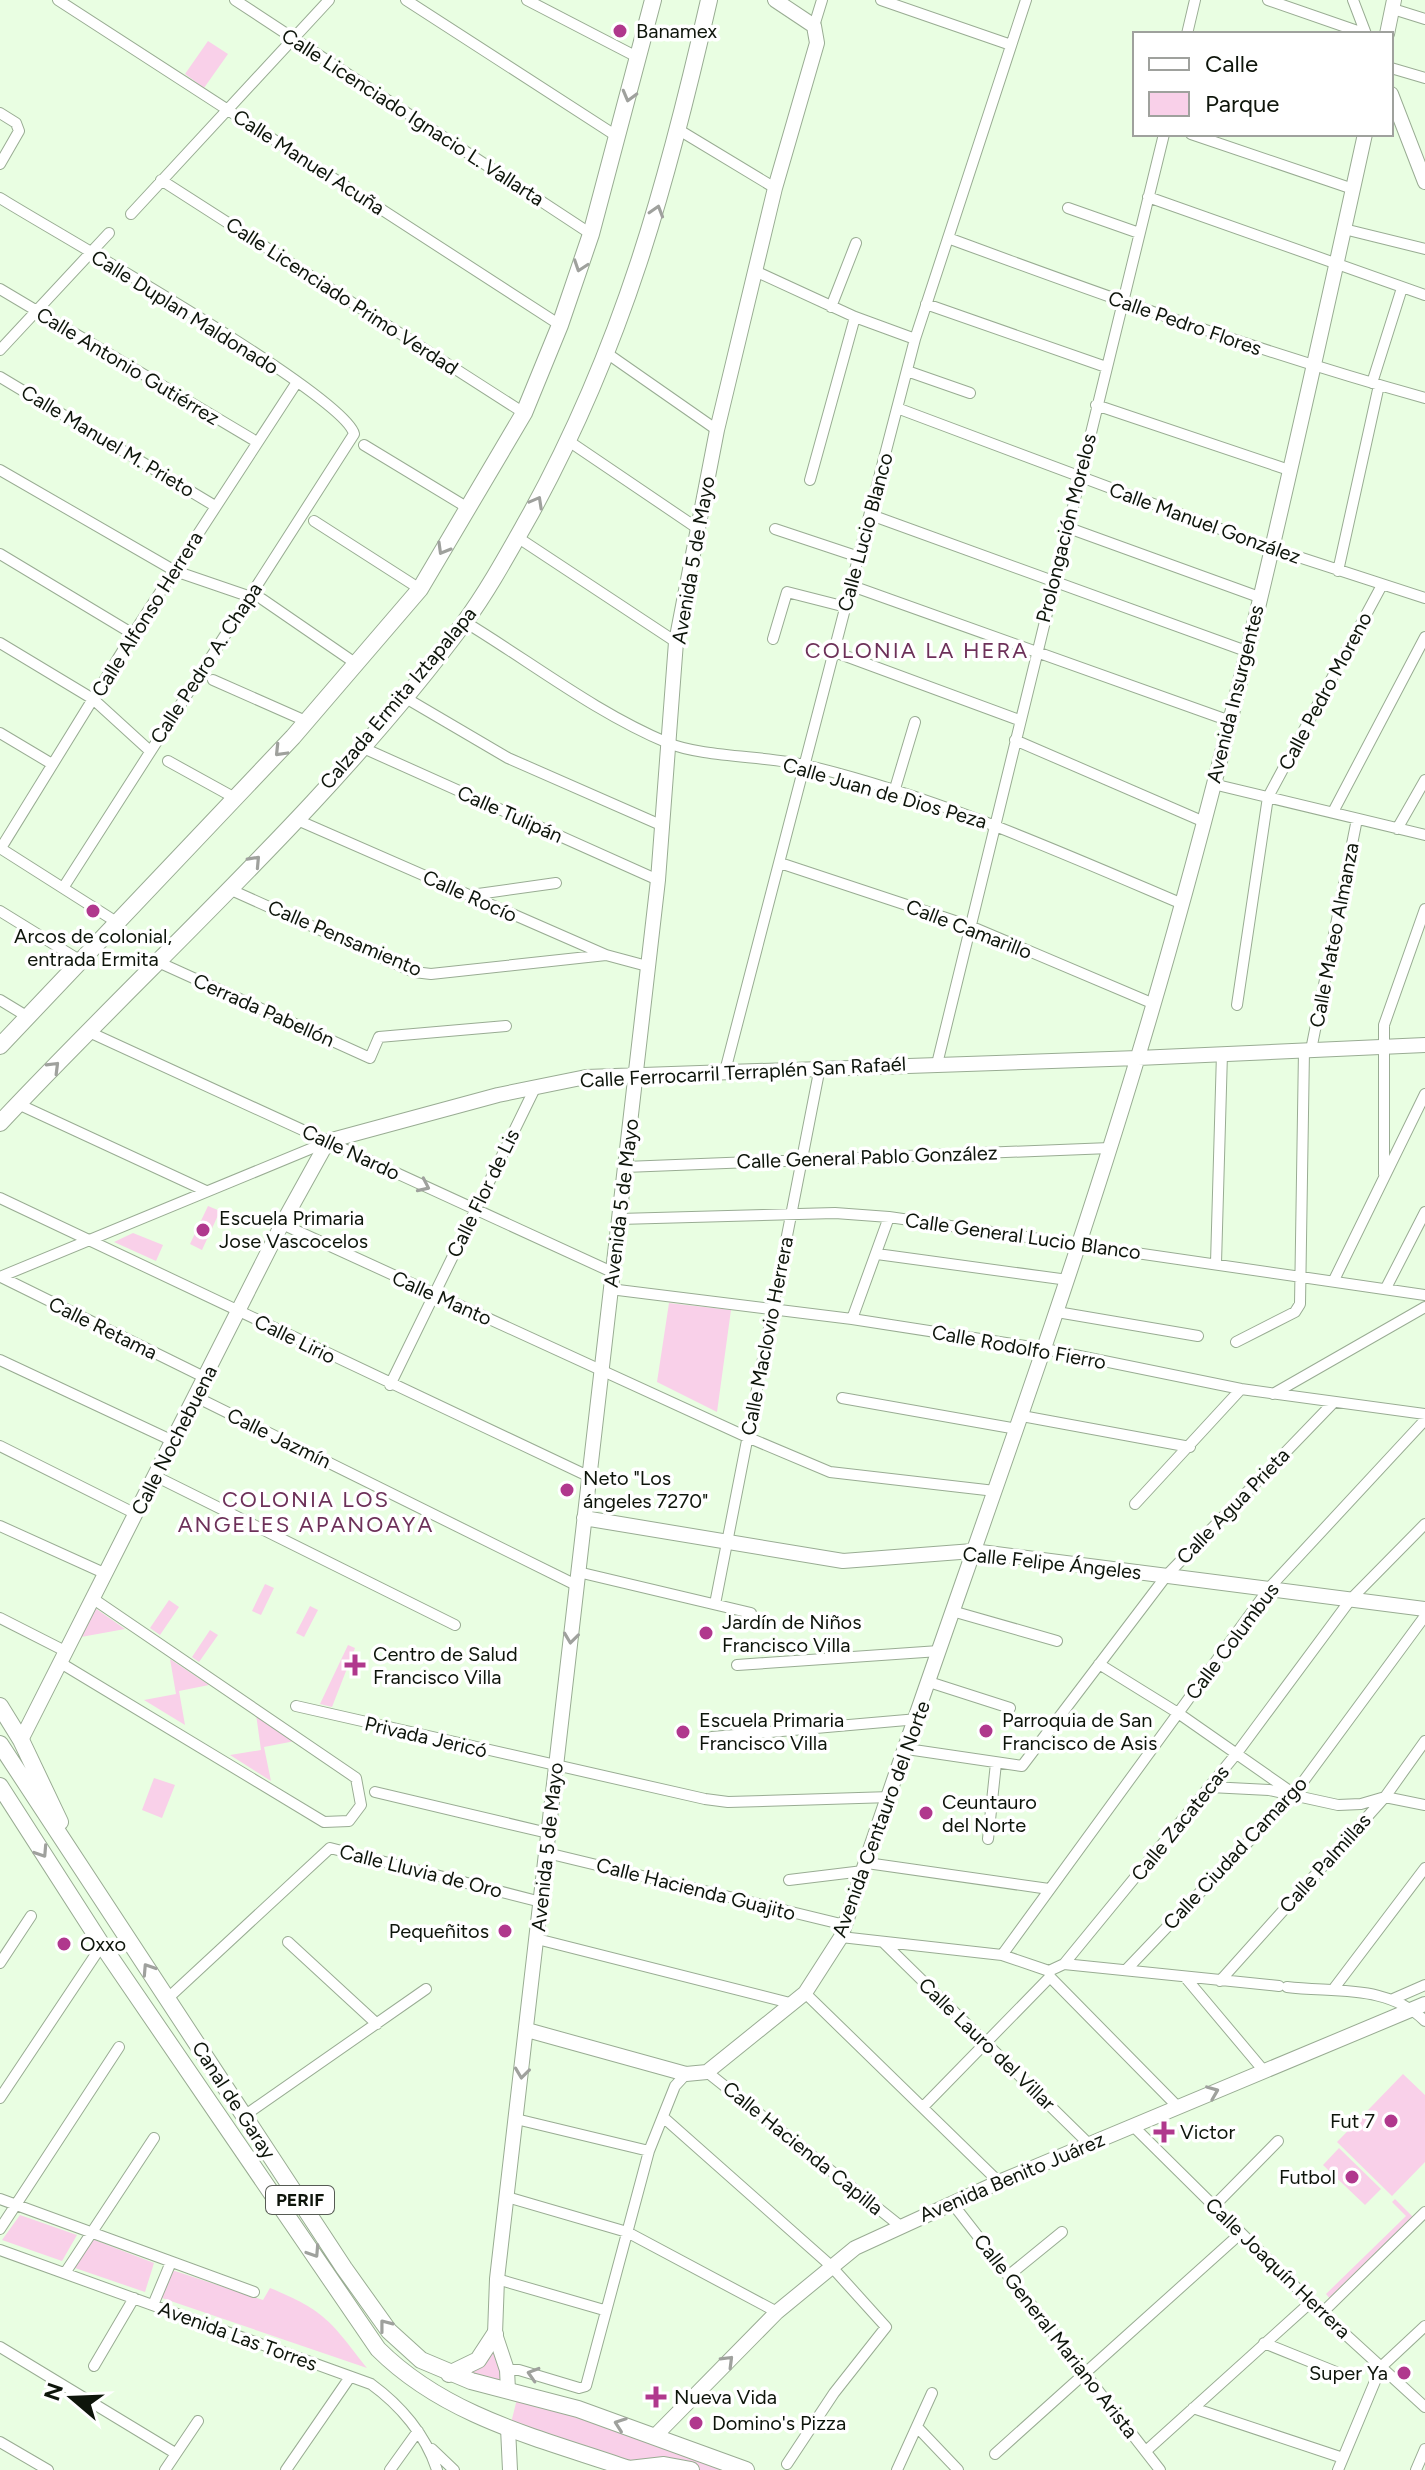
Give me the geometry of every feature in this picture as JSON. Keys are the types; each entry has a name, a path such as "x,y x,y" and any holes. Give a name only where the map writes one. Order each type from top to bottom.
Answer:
{"main road":[{"path":"0,1046 308,722 420,589 524,413 560,325 591,234 653,0"},
{"name":"Calzada Ermita Iztapalapa","path":"0,1123 295,819 361,747 465,622 570,442 608,354 644,255 679,130 709,0"},
{"path":"0,1706 50,1799 65,1843"},
{"name":"Canal de Garay","path":"0,1744 389,2331 421,2360 449,2374 578,2409 746,2470"},
{"name":"Canal de Garay","path":"1,1790 102,1945 378,2349 421,2387 508,2428 629,2470"},
{"path":"449,2374 478,2360 495,2334"},
{"path":"629,2470 664,2465 691,2470"}],"street":[{"name":"Calle Manuel Acuña","path":"58,0 560,325"},
{"name":"Calle Licenciado Ignacio L. Vallarta","path":"235,0 591,234"},
{"path":"131,214 329,0"},
{"path":"406,0 618,137"},
{"path":"527,0 639,58"},
{"path":"775,0 814,26 822,0"},
{"path":"881,0 1011,45"},
{"name":"Calle Lucio Blanco","path":"725,1071 915,339 1026,0"},
{"path":"1187,32 1195,0"},
{"path":"1268,0 1360,32"},
{"path":"1353,0 1365,32"},
{"path":"1387,32 1394,4 1425,19"},
{"name":"Avenida 5 de Mayo","path":"508,2390 507,2370 495,2334 497,2279 637,1074 671,744 676,642 717,430 775,188 817,43 814,26"},
{"path":"1393,69 1425,78"},
{"path":"1393,99 1421,163 1425,182"},
{"path":"0,113 16,123 19,131 0,164"},
{"path":"679,130 775,188"},
{"name":"Prolongación Morelos","path":"937,1064 1035,651 1163,136"},
{"path":"1197,136 1353,189"},
{"name":"Avenida Insurgentes","path":"1079,1247 1154,1004 1230,721 1315,367 1365,136"},
{"name":"Calle Licenciado Primo Verdad","path":"161,180 524,413"},
{"path":"1148,197 1425,295"},
{"name":"Calle Duplan Maldonado","path":"0,198 297,382 349,422 354,434 351,440"},
{"path":"1068,208 1139,233"},
{"path":"1344,229 1425,249"},
{"path":"0,350 109,233"},
{"name":"Calle Pedro Flores","path":"948,238 1122,302 1315,367 1425,398"},
{"path":"831,307 856,243"},
{"path":"755,271 831,307 915,339"},
{"path":"1338,571 1375,384 1402,288"},
{"name":"Calle Antonio Gutiérrez","path":"0,289 257,442"},
{"path":"926,304 1106,367"},
{"path":"810,480 855,317"},
{"path":"608,354 717,430"},
{"path":"907,371 970,393"},
{"name":"Calle Manuel M. Prieto","path":"0,377 215,506"},
{"name":"Calle Alfonso Herrera","path":"0,848 133,634 297,382"},
{"path":"1096,405 1289,470"},
{"name":"Calle Manuel González","path":"897,408 1271,548 1425,598"},
{"name":"Calle Pedro A. Chapa","path":"63,888 351,440"},
{"path":"570,442 697,528"},
{"path":"364,445 468,508"},
{"path":"0,470 175,571 248,596"},
{"path":"871,515 1246,651"},
{"path":"314,521 420,589"},
{"path":"1066,527 1259,597"},
{"path":"775,529 859,557"},
{"path":"517,537 676,642"},
{"path":"0,554 133,634"},
{"name":"Calle Pedro Moreno","path":"1237,1005 1268,797 1382,585"},
{"path":"852,586 1230,721"},
{"path":"773,639 787,592 846,607"},
{"path":"262,599 358,665"},
{"name":"Calle Juan de Dios Peza","path":"465,622 619,717 671,744 805,765 894,792 994,824 1180,903"},
{"path":"1333,812 1425,637"},
{"path":"0,643 93,699 150,751"},
{"path":"832,651 1019,720"},
{"path":"213,680 308,722"},
{"path":"404,697 508,758 663,826"},
{"path":"894,792 915,722"},
{"path":"0,733 52,764"},
{"path":"1015,740 1202,821"},
{"name":"Calle Tulipán","path":"361,747 658,880"},
{"path":"168,761 235,798"},
{"path":"1397,829 1425,780"},
{"path":"1213,784 1425,835"},
{"name":"Calle Rocío","path":"295,819 606,955 647,966"},
{"name":"Calle Mateo Almanza","path":"1236,1342 1295,1312 1300,1304 1308,1050 1357,819"},
{"path":"0,848 118,923"},
{"name":"Calle Camarillo","path":"780,863 970,926 1154,1004"},
{"path":"469,895 556,883"},
{"name":"Calle Pensamiento","path":"229,889 414,972 431,974 606,955"},
{"path":"1384,1174 1384,1025 1425,909"},
{"path":"0,911 81,961"},
{"name":"Cerrada Pabellón","path":"158,962 370,1058 379,1037 506,1026"},
{"path":"0,1000 28,1017"},
{"name":"Calle Nardo","path":"89,1032 612,1272"},
{"name":"Calle Ferrocarril Terraplén San Rafaél","path":"0,1277 328,1141 472,1101 586,1077 1425,1045"},
{"path":"1216,1263 1222,1053"},
{"name":"Calle Maclovio Herrera","path":"715,1604 820,1067"},
{"name":"Calle Flor de Lis","path":"390,1385 535,1088"},
{"path":"1334,1280 1425,1094"},
{"path":"18,1104 206,1191"},
{"name":"Calle Nochebuena","path":"21,1740 282,1224 328,1141"},
{"name":"Calle General Pablo González","path":"625,1167 1110,1148"},
{"name":"Calle Lirio","path":"0,1198 590,1477"},
{"path":"1386,1288 1425,1212"},
{"name":"Calle General Lucio Blanco","path":"619,1219 791,1214 889,1217 1425,1295"},
{"path":"852,1319 889,1217"},
{"name":"Calle Manto","path":"282,1224 830,1472 995,1491"},
{"name":"Avenida Centauro del Norte","path":"707,2072 805,1993 843,1931 1079,1247"},
{"path":"877,1254 1068,1280"},
{"name":"Calle Retama","path":"0,1277 206,1378"},
{"name":"Calle Rodolfo Fierro","path":"610,1289 852,1319 1045,1349 1241,1389 1425,1417"},
{"path":"1273,1394 1425,1307"},
{"path":"1057,1312 1198,1336"},
{"path":"0,1360 173,1441"},
{"path":"1135,1504 1241,1389"},
{"name":"Calle Jazmín","path":"196,1397 578,1579 751,1613"},
{"path":"842,1398 1190,1447"},
{"name":"Calle Agua Prieta","path":"996,1763 1022,1766 1167,1575 1333,1403"},
{"name":"Calle Columbus","path":"1002,1955 1270,1587 1425,1417"},
{"path":"0,1446 136,1514"},
{"path":"155,1476 455,1625"},
{"name":"Calle Felipe Ángeles","path":"584,1518 843,1561 973,1551 1425,1609"},
{"name":"Calle Zacatecas","path":"923,2107 1050,1974 1064,1964 1237,1753 1351,1599 1425,1524"},
{"path":"0,1526 104,1573"},
{"path":"0,1618 324,1822 349,1821 361,1805 356,1778 92,1598"},
{"path":"952,1611 1057,1641"},
{"name":"Calle Ciudad Camargo","path":"1126,1970 1294,1794 1425,1616"},
{"path":"737,1665 939,1651"},
{"path":"1099,1664 1178,1713 1294,1794"},
{"path":"929,1682 1010,1708"},
{"name":"Privada Jericó","path":"296,1706 555,1768 728,1802 891,1797"},
{"path":"712,1737 918,1719"},
{"name":"Calle Palmillas","path":"1220,1981 1385,1797 1425,1741"},
{"path":"907,1749 996,1763 988,1839"},
{"path":"1210,1787 1294,1794 1338,1805 1361,1804 1385,1797 1425,1805"},
{"path":"375,1792 548,1833"},
{"name":"Calle Lluvia de Oro","path":"167,1999 330,1848 541,1902"},
{"name":"Calle Hacienda Guajito","path":"547,1853 884,1943 1002,1955 1050,1974"},
{"path":"789,1880 865,1867 1049,1889"},
{"path":"1335,1987 1425,1868"},
{"path":"0,1963 31,1916"},
{"path":"537,1939 790,2003"},
{"path":"288,1942 377,2024"},
{"name":"Calle Lauro del Villar","path":"884,1943 1090,2145"},
{"path":"0,2098 102,1945"},
{"path":"1064,1964 1310,1990 1335,1987 1419,2006 1425,2021"},
{"path":"1050,1974 1178,2107"},
{"path":"1185,1977 1264,2071"},
{"path":"1393,1999 1425,1985"},
{"path":"244,2116 426,1989"},
{"path":"805,1993 999,2182"},
{"name":"Avenida Benito Juárez","path":"654,2437 777,2312 830,2265 899,2225 1419,2006"},
{"path":"527,2030 686,2074 707,2072"},
{"path":"0,2229 119,2047"},
{"name":"Calle Hacienda Capilla","path":"707,2072 899,2225"},
{"path":"507,2370 519,2370 582,2388 586,2386 649,2151 675,2086 686,2074"},
{"path":"663,2117 830,2265 886,2327 834,2393 787,2464"},
{"path":"516,2119 649,2151"},
{"name":"Calle Joaquín Herrera","path":"1133,2126 1322,2313 1425,2407"},
{"path":"65,2273 154,2138"},
{"path":"1214,2206 1278,2141"},
{"path":"507,2197 627,2232 777,2312"},
{"path":"0,2199 254,2292"},
{"name":"Calle General Mariano Arista","path":"952,2203 1160,2470"},
{"path":"1322,2313 1425,2212"},
{"path":"1008,2276 1062,2232"},
{"path":"995,2454 1241,2233"},
{"name":"Avenida Las Torres","path":"0,2250 371,2384 389,2397 418,2431 430,2448 437,2470"},
{"path":"153,2305 171,2262"},
{"path":"497,2279 604,2310"},
{"path":"94,2366 134,2298"},
{"path":"1146,2451 1311,2302"},
{"path":"1338,2470 1381,2367 1425,2326"},
{"path":"1264,2343 1336,2372"},
{"path":"0,2347 175,2453"},
{"path":"286,2470 350,2377"},
{"path":"897,2470 932,2393"},
{"path":"1193,2408 1343,2458"},
{"path":"165,2470 198,2421"},
{"path":"508,2428 510,2470"},
{"path":"918,2428 958,2470"},
{"path":"390,2470 418,2431"},
{"path":"0,2442 48,2470"},
{"path":"430,2448 454,2470"},
{"path":"1416,2470 1425,2449"}],"green space":[{"path":"208,41 228,54 204,88 185,74"},
{"path":"208,1206 220,1211 202,1250 190,1244"},
{"path":"133,1233 163,1245 156,1261 114,1242"},
{"path":"669,1303 731,1310 717,1412 657,1382"},
{"path":"265,1584 274,1588 261,1615 252,1611"},
{"path":"169,1600 179,1607 160,1635 150,1628"},
{"path":"310,1606 318,1610 304,1637 296,1633"},
{"path":"95,1608 125,1629 81,1637"},
{"path":"210,1630 218,1635 199,1662 192,1657"},
{"path":"348,1645 355,1648 332,1707 320,1704"},
{"path":"170,1659 209,1685 179,1691 185,1725 144,1700 176,1694"},
{"path":"256,1714 295,1741 264,1747 271,1781 230,1755 261,1750"},
{"path":"154,1778 175,1785 162,1818 142,1810"},
{"name":"Fut 7","path":"1403,2074 1425,2095 1425,2162 1392,2196 1337,2142"},
{"name":"Futbol","path":"1339,2148 1381,2189 1365,2205 1323,2165"},
{"path":"1395,2199 1414,2218 1331,2300 1326,2294 1406,2216 1392,2202"},
{"path":"20,2215 77,2235 62,2261 2,2240"},
{"path":"92,2239 154,2263 145,2292 75,2268"},
{"path":"172,2270 263,2300 270,2288 289,2296 326,2319 367,2368 159,2297"},
{"path":"495,2336 504,2387 460,2371"},
{"path":"518,2395 725,2470 651,2470 510,2427"}],"place":[{"name":"Banamex","path":"620,31"},
{"name":"Arcos de colonial, entrada Ermita","path":"93,911"},
{"name":"Escuela Primaria Jose Vascocelos","path":"203,1230"},
{"name":"Neto \"Los ángeles 7270\"","path":"567,1490"},
{"name":"Jardín de Niños Francisco Villa","path":"706,1633"},
{"name":"Centro de Salud Francisco Villa","path":"355,1665"},
{"name":"Parroquia de San Francisco de Asis","path":"986,1731"},
{"name":"Escuela Primaria Francisco Villa","path":"683,1732"},
{"name":"Ceuntauro del Norte","path":"926,1813"},
{"name":"Pequeñitos","path":"505,1931"},
{"name":"Oxxo","path":"64,1944"},
{"name":"Fut 7","path":"1391,2121"},
{"name":"Victor","path":"1164,2132"},
{"name":"Futbol","path":"1352,2177"},
{"name":"Super Ya","path":"1404,2373"},
{"name":"Nueva Vida","path":"656,2397"},
{"name":"Domino's Pizza","path":"696,2423"}],"district":[{"name":"COLONIA LA HERA","path":"917,650"},
{"name":"COLONIA LOS ANGELES APANOAYA","path":"306,1512"}]}
